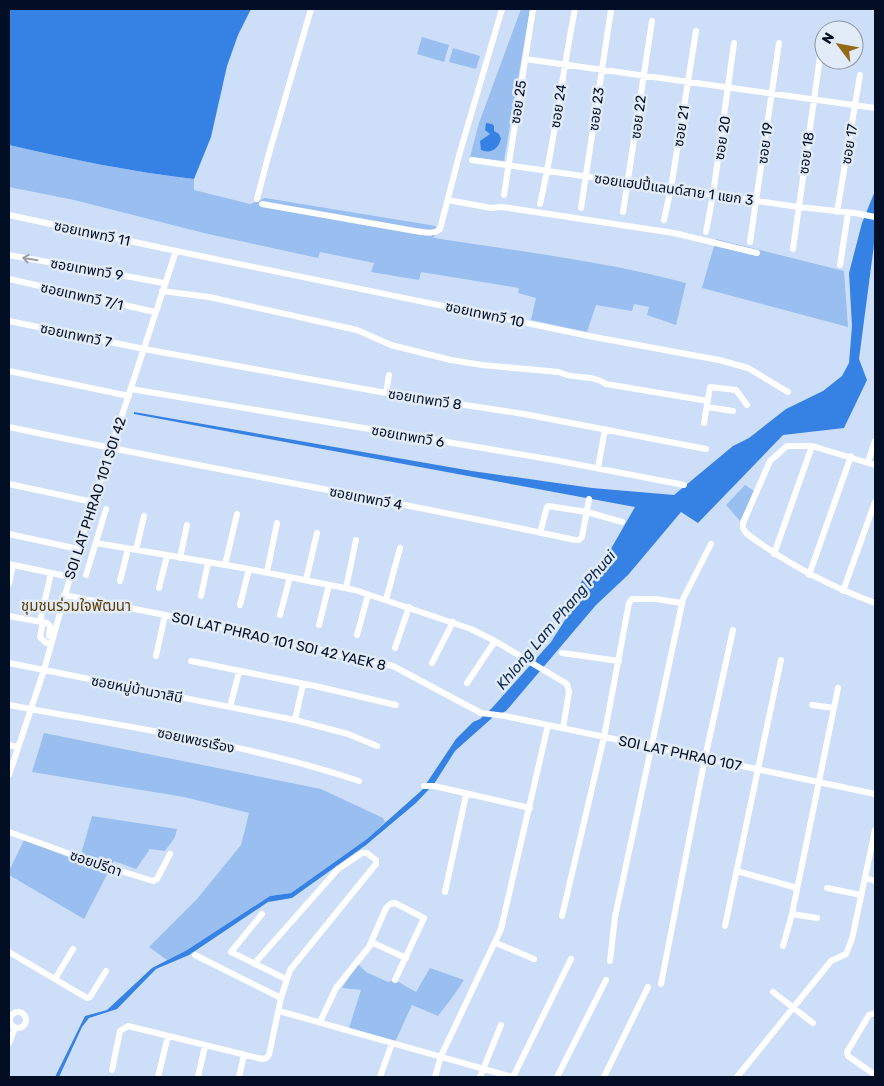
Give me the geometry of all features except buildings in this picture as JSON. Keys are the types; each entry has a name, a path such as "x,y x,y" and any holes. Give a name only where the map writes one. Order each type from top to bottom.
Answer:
{"street":[{"path":"311,9 268,157 260,202 415,232 434,232 440,229 460,152 502,9"},
{"name":"ซอย 25","path":"504,195 533,9"},
{"name":"ซอย 24","path":"540,204 548,171 564,65 576,9"},
{"name":"ซอย 23","path":"581,208 611,10"},
{"name":"ซอย 22","path":"623,212 652,21"},
{"name":"ซอย 21","path":"664,220 671,188 696,32"},
{"name":"ซอย 20","path":"706,232 729,88 734,43"},
{"name":"ซอย 19","path":"750,242 779,44"},
{"path":"525,59 875,108"},
{"name":"ซอย 18","path":"793,249 818,70"},
{"name":"ซอย 17","path":"837,212 860,75"},
{"name":"ซอยแฮปปี้แลนด์สาย 1 แยก 3","path":"472,160 875,217"},
{"path":"448,200 491,208 502,207 674,233 757,253"},
{"path":"840,265 851,213"},
{"name":"ซอยเทพทวี 11","path":"9,215 176,251"},
{"name":"SOI LAT PHRAO 101 SOI 42","path":"9,775 44,670 64,595 110,448 132,389 154,312 176,251"},
{"name":"ซอยเทพทวี 10","path":"176,251 585,335 719,360 748,368 788,392"},
{"name":"ซอยเทพทวี 9","path":"9,255 164,283"},
{"name":"ซอยเทพทวี 7/1","path":"9,279 154,312"},
{"path":"162,291 209,297 357,330 391,345 451,360 482,365 559,372 565,376 600,380 606,384 733,411"},
{"name":"ซอยเทพทวี 7","path":"9,321 144,350"},
{"name":"ซอยเทพทวี 8","path":"144,350 386,393 515,413 706,449"},
{"path":"9,371 129,396"},
{"path":"386,393 389,374"},
{"path":"704,423 710,387 736,390 747,405"},
{"name":"ซอยเทพทวี 6","path":"132,389 312,418 684,485"},
{"name":"ซอยเทพทวี 4","path":"9,427 579,540 582,537 589,499"},
{"path":"598,468 605,429"},
{"path":"868,462 875,442"},
{"path":"875,465 851,456 812,446 787,446 770,461 743,523 746,533 774,554 843,591 875,604"},
{"path":"774,554 812,446"},
{"path":"809,574 851,456"},
{"path":"9,484 93,502"},
{"path":"843,591 875,502"},
{"path":"540,533 548,506 586,512 622,522"},
{"path":"86,574 106,509"},
{"path":"225,565 237,514"},
{"path":"120,581 144,516"},
{"path":"267,572 277,524"},
{"path":"180,558 187,525"},
{"path":"306,580 317,532"},
{"path":"9,534 78,549"},
{"path":"346,588 356,540"},
{"path":"96,543 267,572 346,588 454,622 498,643 568,685 570,690 563,728"},
{"path":"610,961 615,917 682,603 711,544"},
{"path":"386,600 400,548"},
{"path":"159,588 167,556"},
{"path":"201,596 208,563"},
{"path":"9,584 11,564 70,577"},
{"path":"240,605 248,569"},
{"path":"42,622 51,573"},
{"path":"280,615 290,577"},
{"path":"319,625 329,585"},
{"path":"357,635 368,594"},
{"name":"SOI LAT PHRAO 101 SOI 42 YAEK 8","path":"64,595 165,615 393,666 484,714"},
{"path":"562,916 604,736 629,604 632,599 656,599 682,603"},
{"path":"395,648 409,607"},
{"path":"156,656 165,615"},
{"path":"9,616 49,625 49,636 52,640"},
{"path":"432,663 454,622"},
{"path":"661,984 705,758 733,630"},
{"path":"467,683 498,643"},
{"path":"562,653 619,661"},
{"path":"725,926 781,660"},
{"path":"191,661 396,705"},
{"name":"ซอยหมู่บ้านวาสินี","path":"9,663 295,720 348,734 376,746"},
{"path":"230,707 239,672"},
{"path":"295,720 303,684"},
{"path":"783,946 792,914 838,688"},
{"name":"ซอยเพชรเรือง","path":"9,705 130,726 304,764 359,781"},
{"path":"812,705 834,708"},
{"name":"SOI LAT PHRAO 107","path":"484,714 505,716 604,736 875,794"},
{"path":"435,1077 441,1056 501,929 548,725"},
{"path":"9,745 18,747"},
{"path":"424,786 434,786 466,795 530,808"},
{"path":"445,892 466,795"},
{"path":"737,1077 831,961 846,954 852,939 873,848 875,830"},
{"name":"ซอยปรีดา","path":"9,832 101,865 153,881 157,879 170,854"},
{"path":"112,1070 120,1031 128,1026 205,1046 262,1059 266,1058 269,1055 281,998 290,970 376,864 376,860 362,853 338,869 254,964"},
{"path":"737,870 797,888"},
{"path":"865,878 875,881"},
{"path":"827,888 861,896"},
{"path":"320,1022 336,988 369,947 386,908 390,904 395,903 424,918 396,980"},
{"path":"262,914 231,952 286,979"},
{"path":"792,914 817,918"},
{"path":"371,942 406,958"},
{"path":"496,943 534,959"},
{"path":"55,979 73,949"},
{"path":"9,952 89,998 106,971"},
{"path":"194,954 281,998"},
{"path":"279,1010 513,1077 572,958"},
{"path":"557,1077 606,980"},
{"path":"604,1077 648,987"},
{"path":"773,992 814,1023"},
{"path":"875,1013 869,1015 848,1047 847,1052 848,1056 875,1075"},
{"path":"480,1077 501,1025"},
{"path":"9,1043 15,1028"},
{"path":"158,1077 168,1036"},
{"path":"380,1077 392,1043"},
{"path":"198,1077 205,1046"},
{"path":"239,1077 244,1055"}],"shaded area":[{"path":"521,9 530,9 504,161 470,157 479,123"},
{"path":"422,37 449,45 444,62 417,54"},
{"path":"453,48 480,56 476,69 449,62"},
{"path":"9,145 101,165 194,179 194,190 250,204 265,198 436,226 434,238 592,263 686,283 676,325 647,315 649,307 634,304 632,311 596,305 587,332 531,320 536,298 518,293 519,288 421,272 419,280 371,272 374,263 320,252 318,258 204,233 74,200 9,187"},
{"path":"716,239 844,271 848,327 702,288"},
{"path":"745,485 754,491 740,521 726,505"},
{"path":"44,733 321,789 383,818 385,822 367,839 291,893 270,896 187,950 167,960 149,947 197,899 241,845 249,813 184,797 32,772"},
{"path":"92,816 177,829 175,837 165,851 150,849 136,869 114,861 84,919 9,875 9,871 24,840 79,861"},
{"path":"358,964 366,972 388,982 395,980 416,992 430,968 464,980 438,1016 412,1005 395,1042 349,1028 361,990 342,988"}],"water":[{"path":"9,9 251,9 238,35 227,66 211,137 194,179 101,165 9,145"},
{"path":"486,123 494,126 494,131 499,134 501,139 498,146 491,151 481,150 480,141 490,134 485,130"},
{"path":"875,191 875,237 859,359 867,380 844,428 783,435 698,523 681,512 628,575 596,605 506,711 492,718 455,751 434,784 416,803 366,845 292,898 268,902 189,955 156,969 117,1009 89,1018 82,1027 59,1077 55,1077 85,1016 107,1010 152,968 187,950 270,896 291,893 367,839 422,790 456,739 473,722 480,719 492,708 551,642 572,609 581,582 608,554 635,507 134,414 134,412 472,471 592,488 674,495 733,446 749,438 786,409 823,391 842,376 849,363 852,326 849,273 862,223"}],"district":[{"name":"ชุมชนร่วมใจพัฒนา","path":"76,606"}],"water label":[{"name":"Khlong Lam Phang Phuai","path":"556,620"}]}
